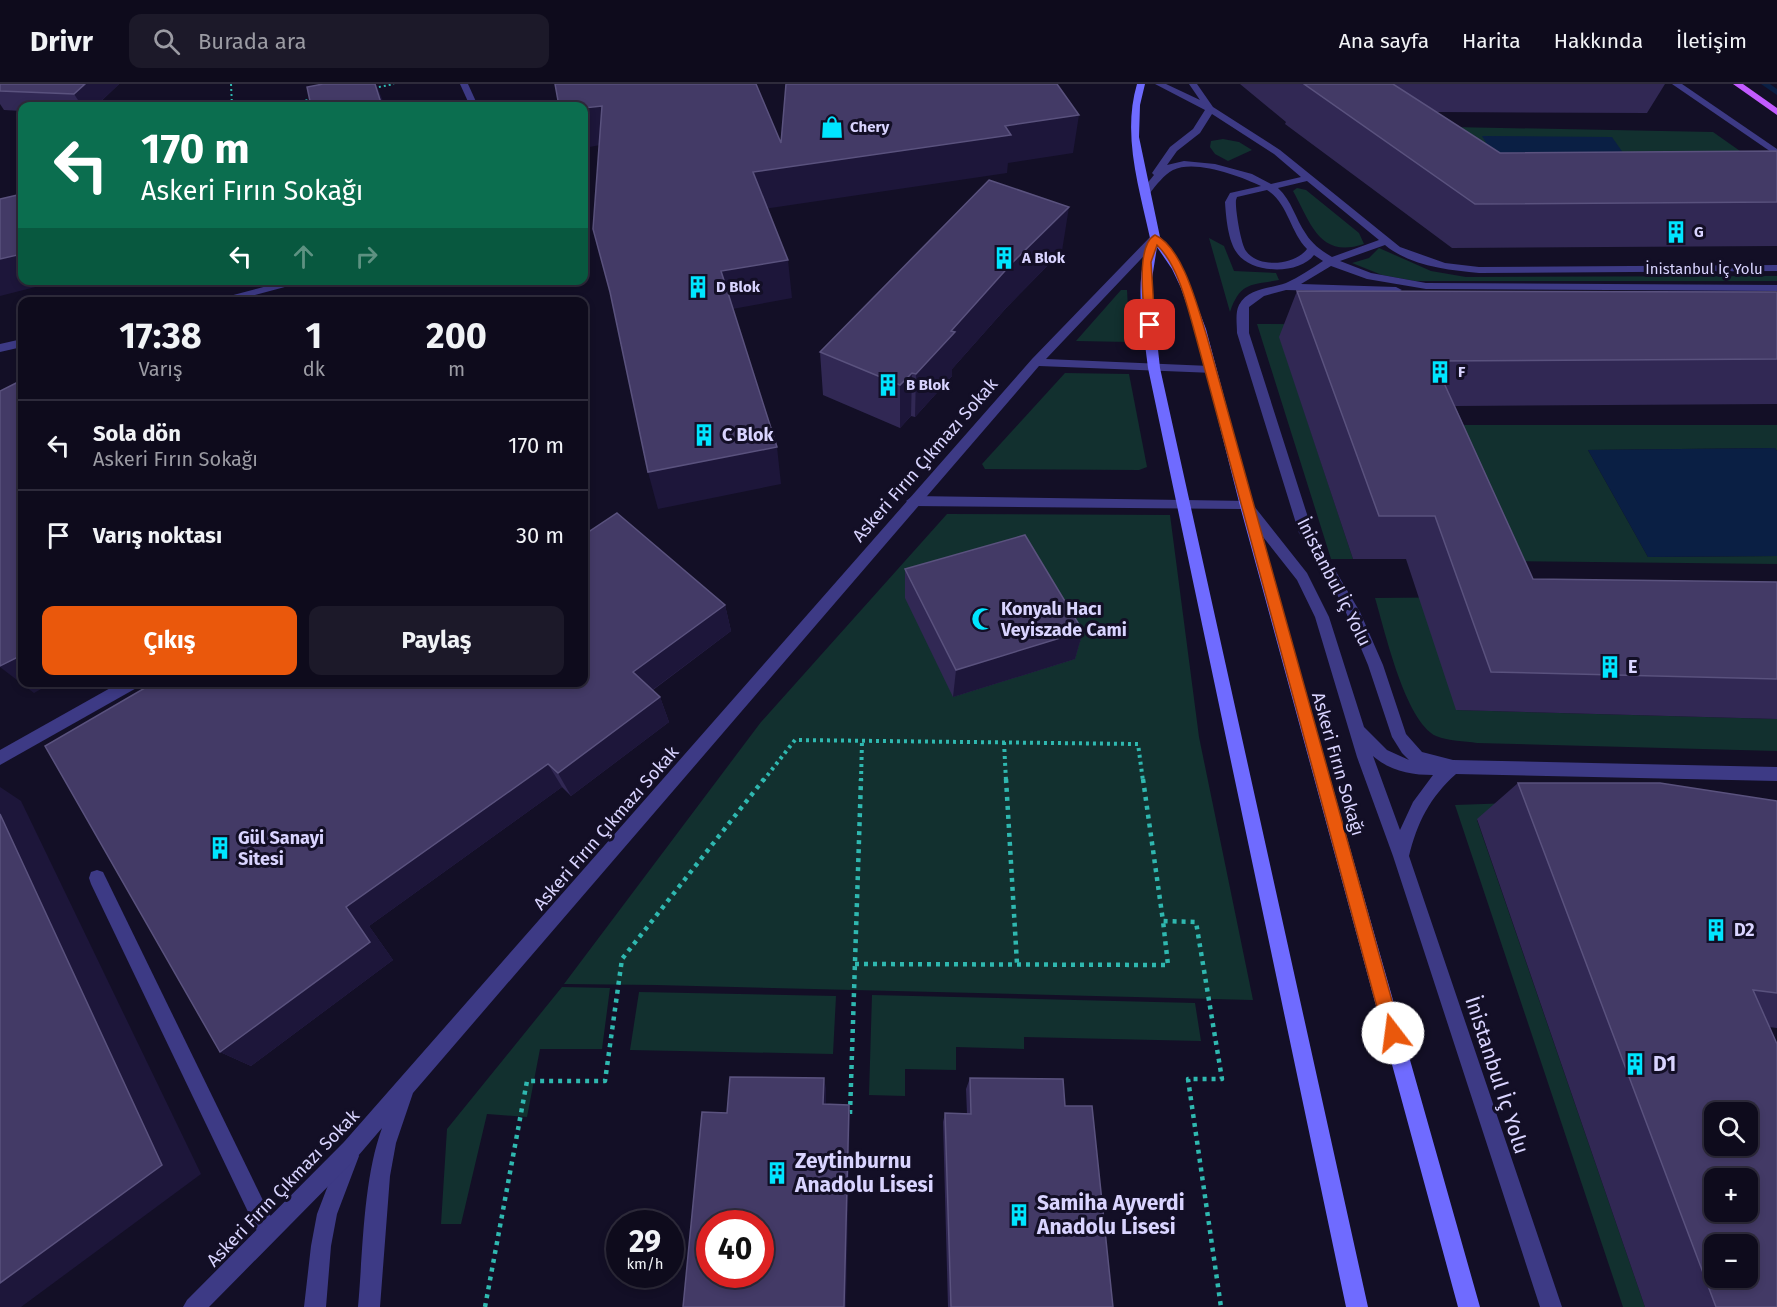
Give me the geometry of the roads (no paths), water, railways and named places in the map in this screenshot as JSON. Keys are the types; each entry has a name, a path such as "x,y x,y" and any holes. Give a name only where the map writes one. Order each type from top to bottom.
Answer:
{"main road":[{"path":"1737,84 1777,112"}],"street":[{"path":"465,84 472,102"},
{"name":"Askeri Fırın Sokağı","path":"1141,84 1133,121 1155,238 1147,262 1146,279 1154,368 1357,1307"},
{"name":"İnistanbul İç Yolu","path":"1159,84 1210,109 1277,152 1384,242 1429,262 1479,270 1777,268"},
{"path":"1146,191 1173,149 1197,131 1210,109 1193,84"},
{"path":"1676,84 1777,153"},
{"name":"İnistanbul İç Yolu","path":"1146,191 1170,167 1181,164 1197,163 1237,174 1270,188 1284,200 1300,237 1312,249 1331,261 1374,279 1426,286 1777,288"},
{"path":"1308,178 1231,197 1230,203 1240,251 1253,261 1272,266 1304,259 1312,249"},
{"name":"Askeri Fırın Sokağı","path":"1155,238 1167,250 1187,291 1469,1307"},
{"name":"Askeri Fırın Çıkmazı Sokak","path":"194,1307 351,1149 629,832 913,501 1036,362 1155,238"},
{"name":"İnistanbul İç Yolu","path":"1384,242 1331,261 1286,287 1260,293 1248,300 1243,307 1242,323 1245,342 1306,533 1314,551 1344,592 1375,666 1400,739 1419,758 1435,764 1453,766 1777,774"},
{"path":"233,297 285,285"},
{"name":"İnistanbul İç Yolu","path":"1286,287 1398,290 1426,286"},
{"path":"0,348 18,344"},
{"path":"1036,362 1210,370"},
{"path":"913,501 1245,504"},
{"name":"İnistanbul İç Yolu","path":"1245,504 1302,577 1322,617 1356,726 1551,1307"},
{"path":"1,756 126,687"},
{"name":"İnistanbul İç Yolu","path":"1356,726 1370,745 1396,764 1409,769 1453,766"},
{"path":"1401,856 1407,830 1419,802 1453,766"},
{"path":"98,878 268,1232"},
{"path":"369,1307 380,1176 386,1143 407,1085"},
{"path":"315,1307 321,1246 327,1214 351,1149"}],"water":[{"path":"1482,136 1612,137 1635,170 1501,168"},
{"path":"1775,448 1777,451 1777,556 1648,557 1588,450"}],"waterway":[{"path":"1765,84 1777,93"}],"place":[{"name":"Chery","path":"832,127"},
{"name":"G","path":"1676,232"},
{"name":"A Blok","path":"1004,258"},
{"name":"D Blok","path":"698,287"},
{"name":"F","path":"1440,372"},
{"name":"B Blok","path":"888,385"},
{"name":"C Blok","path":"704,435"},
{"name":"Konyalı Hacı Veyiszade Cami","path":"983,619"},
{"name":"E","path":"1610,667"},
{"name":"Gül Sanayi Sitesi","path":"220,848"},
{"name":"D2","path":"1716,930"},
{"name":"D1","path":"1635,1064"},
{"name":"Zeytinburnu Anadolu Lisesi","path":"777,1173"},
{"name":"Samiha Ayverdi Anadolu Lisesi","path":"1019,1215"}]}
